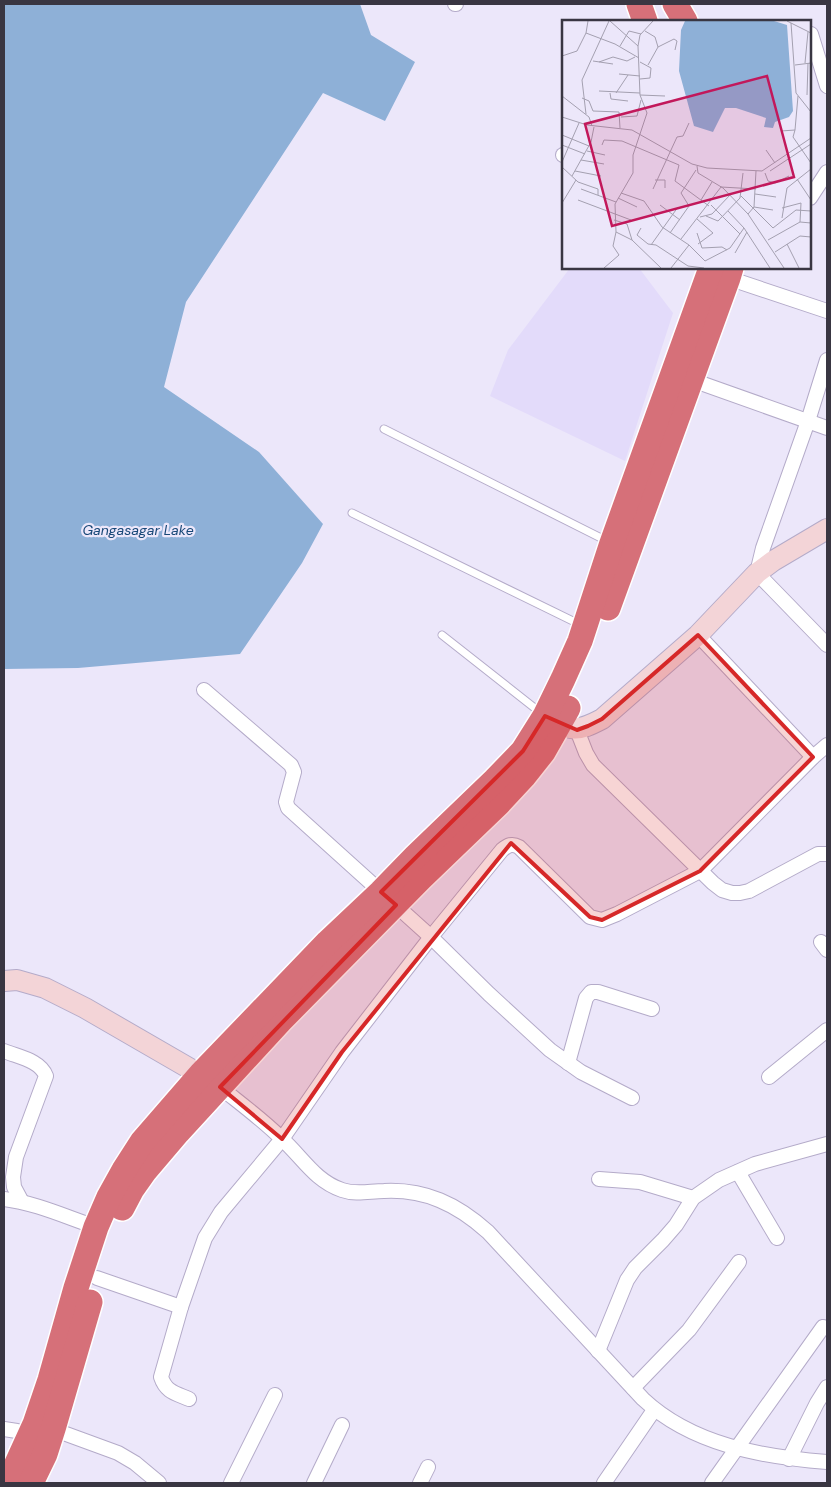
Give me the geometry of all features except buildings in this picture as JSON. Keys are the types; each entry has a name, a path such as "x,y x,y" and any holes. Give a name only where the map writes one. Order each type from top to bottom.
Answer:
{"highway":[{"path":"639,4 647,20"},
{"path":"646,4 647,20"},
{"path":"675,4 684,20"},
{"path":"680,4 685,20"},
{"path":"31,1483 45,1454 39,1429 50,1380 76,1288 108,1197 142,1142 280,1021 388,898 421,878 498,804 543,752 560,723 593,648 692,380 720,271"},
{"path":"560,723 563,679 585,627 612,543 720,271"},
{"path":"8,1483 39,1429 97,1278 115,1222 123,1205 144,1172 178,1132 211,1080"}],"street":[{"path":"811,34 827,86"},
{"path":"811,196 827,172"},
{"path":"720,271 827,311"},
{"path":"757,573 763,548 808,421 827,360"},
{"path":"692,380 827,428"},
{"path":"560,723 588,726 602,719 698,635 757,573 773,561 827,529"},
{"path":"757,573 827,645"},
{"path":"698,635 813,757"},
{"path":"204,690 291,765 294,772 286,802 288,808 431,937 488,994 550,1050 581,1072 632,1098"},
{"path":"560,723 586,753 593,765 700,871 722,890 732,893 749,891 818,854 827,854"},
{"path":"189,1399 169,1390 164,1385 161,1377 181,1306 205,1238 221,1212 282,1139 342,1052 431,937 502,850 508,845 514,844 590,917 602,920 700,871 827,745"},
{"path":"4,981 17,980 45,988 85,1008 211,1080 282,1139 316,1176 330,1185 344,1191 359,1193 407,1191 431,1196 473,1218 654,1410 671,1422 712,1441 760,1454 789,1459 827,1462"},
{"path":"568,1063 586,998 591,992 598,992 652,1009"},
{"path":"770,1077 827,1030"},
{"path":"4,1051 37,1064 43,1069 46,1076 16,1158 12,1177 22,1202"},
{"path":"598,1351 627,1280 635,1268 676,1225 693,1198 718,1180 755,1164 827,1144"},
{"path":"738,1172 777,1238"},
{"path":"599,1179 640,1182 693,1198"},
{"path":"4,1199 22,1202 96,1227"},
{"path":"633,1388 689,1330 739,1262"},
{"path":"97,1278 181,1306"},
{"path":"712,1483 823,1327"},
{"path":"789,1459 816,1403 827,1386"},
{"path":"231,1483 276,1395"},
{"path":"604,1483 654,1410"},
{"path":"314,1483 342,1425"},
{"path":"4,1429 17,1431 39,1429 118,1453 135,1463 159,1483"},
{"path":"420,1483 428,1467"}],"lane":[{"path":"384,429 612,543"},
{"path":"352,513 585,627"},
{"path":"442,634 560,723"}],"highlighted area":[{"path":"698,635 813,757 700,871 602,920 590,917 511,843 342,1052 282,1139 220,1087 396,905 381,892 523,751 545,716 577,730 602,719"}],"shaded area":[{"path":"569,269 640,269 673,313 625,461 490,396 508,350"}],"water":[{"name":"Gangasagar Lake","path":"4,4 360,4 371,35 415,62 385,121 323,93 186,302 164,387 259,452 323,524 302,563 240,654 78,668 4,669"}]}
